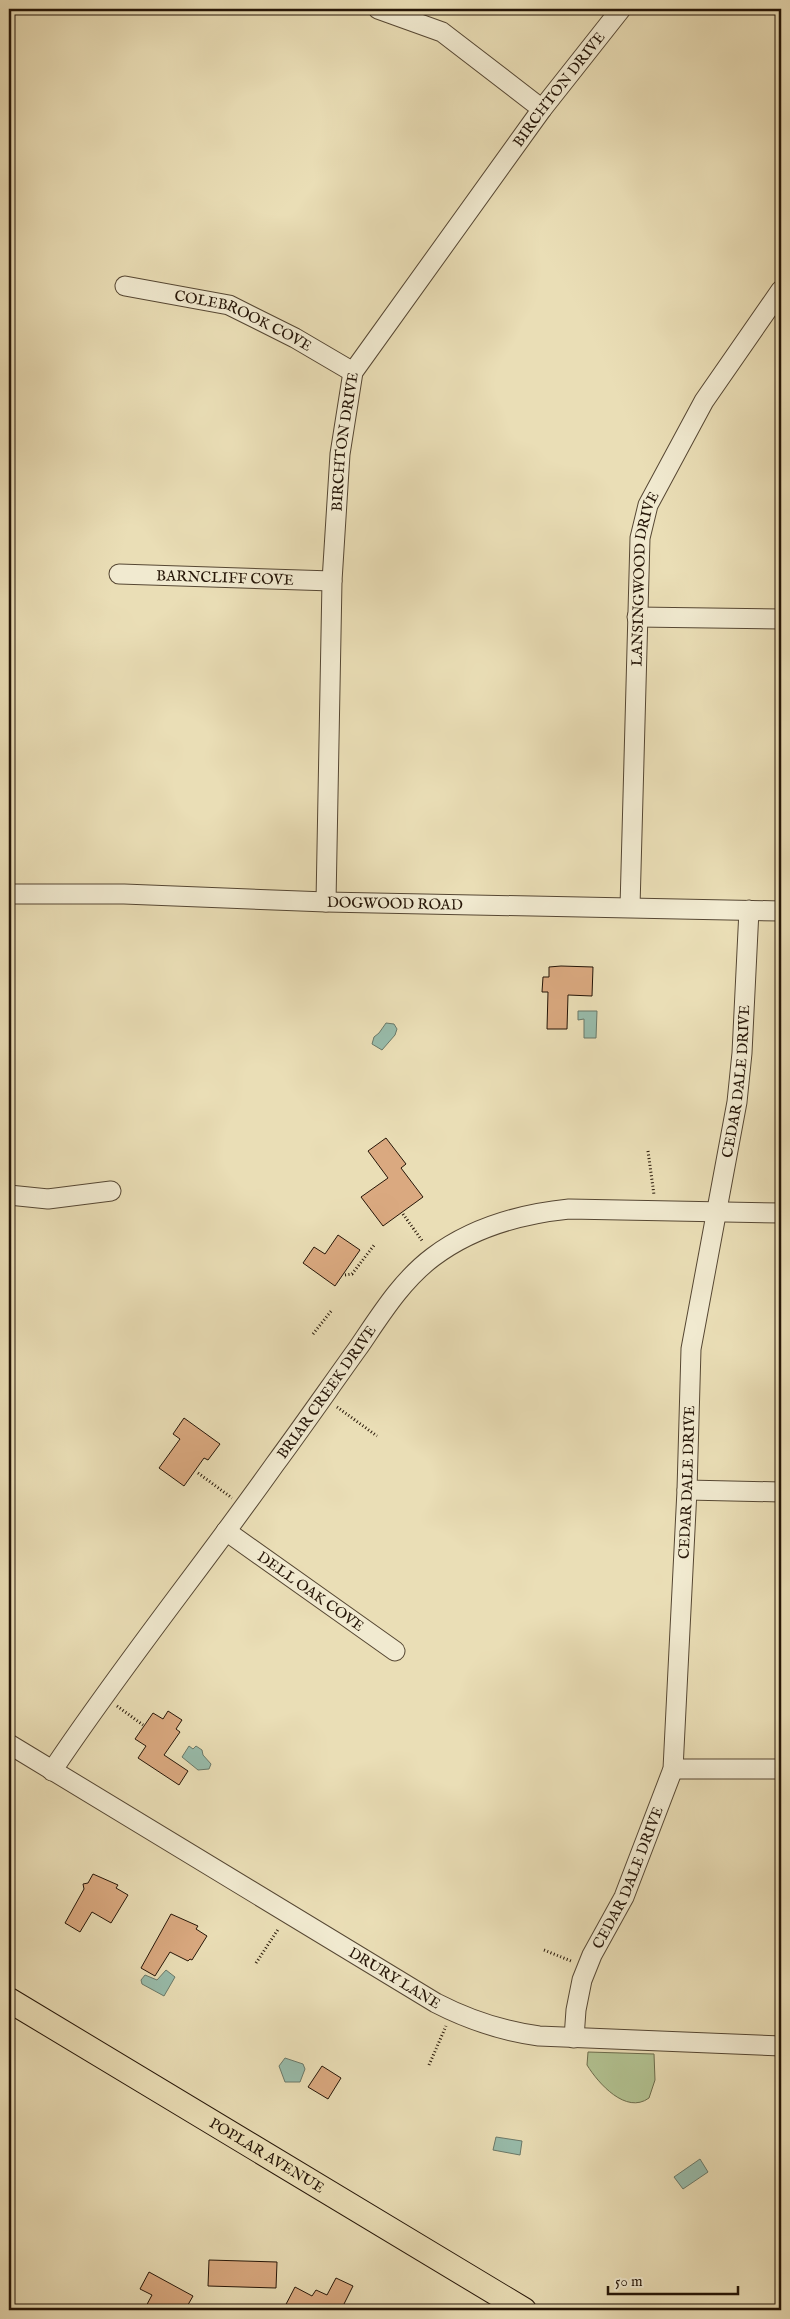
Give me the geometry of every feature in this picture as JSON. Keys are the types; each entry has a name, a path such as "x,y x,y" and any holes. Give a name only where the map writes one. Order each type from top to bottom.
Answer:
{"main road":[{"name":"POPLAR AVENUE","path":"9,2000 504,2303 524,2310"}],"street":[{"path":"378,9 442,32 542,109"},
{"name":"BIRCHTON DRIVE","path":"326,902 332,581 340,454 353,372 542,109 621,9"},
{"name":"COLEBROOK COVE","path":"125,286 229,305 295,338 353,372"},
{"name":"LANSINGWOOD DRIVE","path":"630,906 640,538 648,505 704,401 781,290"},
{"name":"BARNCLIFF COVE","path":"119,574 332,581"},
{"path":"637,618 781,619"},
{"name":"DOGWOOD ROAD","path":"9,894 124,894 326,902 781,910"},
{"name":"CEDAR DALE DRIVE","path":"574,2038 576,2010 582,1980 592,1955 624,1897 673,1769 687,1490 691,1349 737,1102 741,1063 749,910"},
{"path":"9,1195 48,1199 110,1191"},
{"name":"BRIAR CREEK DRIVE","path":"52,1771 91,1713 226,1531 406,1281 447,1247 476,1231 513,1218 569,1209 781,1213"},
{"path":"687,1490 781,1492"},
{"name":"DELL OAK COVE","path":"226,1531 395,1651"},
{"name":"DRURY LANE","path":"9,1744 449,2009 503,2030 539,2036 781,2046"},
{"path":"673,1769 781,1768"}],"path":[{"path":"648,1151 654,1198"},
{"path":"403,1214 427,1248"},
{"path":"345,1275 352,1274 375,1244"},
{"path":"313,1334 332,1310"},
{"path":"332,1404 376,1436"},
{"path":"198,1473 233,1498"},
{"path":"114,1704 143,1724"},
{"path":"256,1964 281,1925"},
{"path":"544,1950 575,1962"},
{"path":"429,2064 448,2023"}],"shaded area":[{"path":"578,1011 597,1011 596,1038 584,1038 584,1019 578,1020"},
{"path":"386,1023 394,1024 397,1029 395,1035 382,1050 372,1044 374,1037"},
{"path":"189,1746 193,1749 196,1746 202,1750 203,1755 211,1764 209,1769 198,1770 182,1757"},
{"path":"166,1970 175,1977 164,1996 142,1984 141,1980 145,1975 157,1980"},
{"path":"588,2052 654,2054 655,2080 649,2098 631,2103 614,2095 605,2088 587,2065"},
{"path":"285,2058 303,2064 305,2069 300,2082 285,2082 279,2066"},
{"path":"496,2137 522,2141 520,2155 493,2150"},
{"path":"700,2159 708,2172 683,2189 674,2177"}],"building":[{"path":"549,967 593,967 592,996 568,995 567,1029 547,1029 548,992 542,992 543,977 549,977"},
{"path":"386,1138 406,1164 401,1168 423,1197 383,1226 361,1197 388,1178 368,1151"},
{"path":"338,1235 360,1250 335,1286 303,1263 314,1247 325,1254"},
{"path":"184,1418 220,1444 208,1460 204,1458 184,1486 159,1468 180,1439 173,1434"},
{"path":"168,1711 182,1720 176,1729 180,1732 164,1755 188,1771 179,1785 138,1758 146,1746 135,1739 153,1713 163,1719"},
{"path":"93,1874 118,1885 116,1888 128,1895 111,1923 92,1912 80,1932 65,1923 84,1889 83,1884 88,1883"},
{"path":"171,1914 198,1926 196,1929 207,1936 192,1960 188,1961 170,1952 155,1976 141,1968"},
{"path":"322,2066 341,2078 328,2099 308,2087"},
{"path":"209,2260 277,2262 276,2288 208,2286"},
{"path":"149,2272 193,2296 185,2310 144,2310 152,2295 140,2289"},
{"path":"336,2278 353,2286 344,2304 358,2310 283,2310 295,2287 312,2296 316,2290 327,2295"}]}
